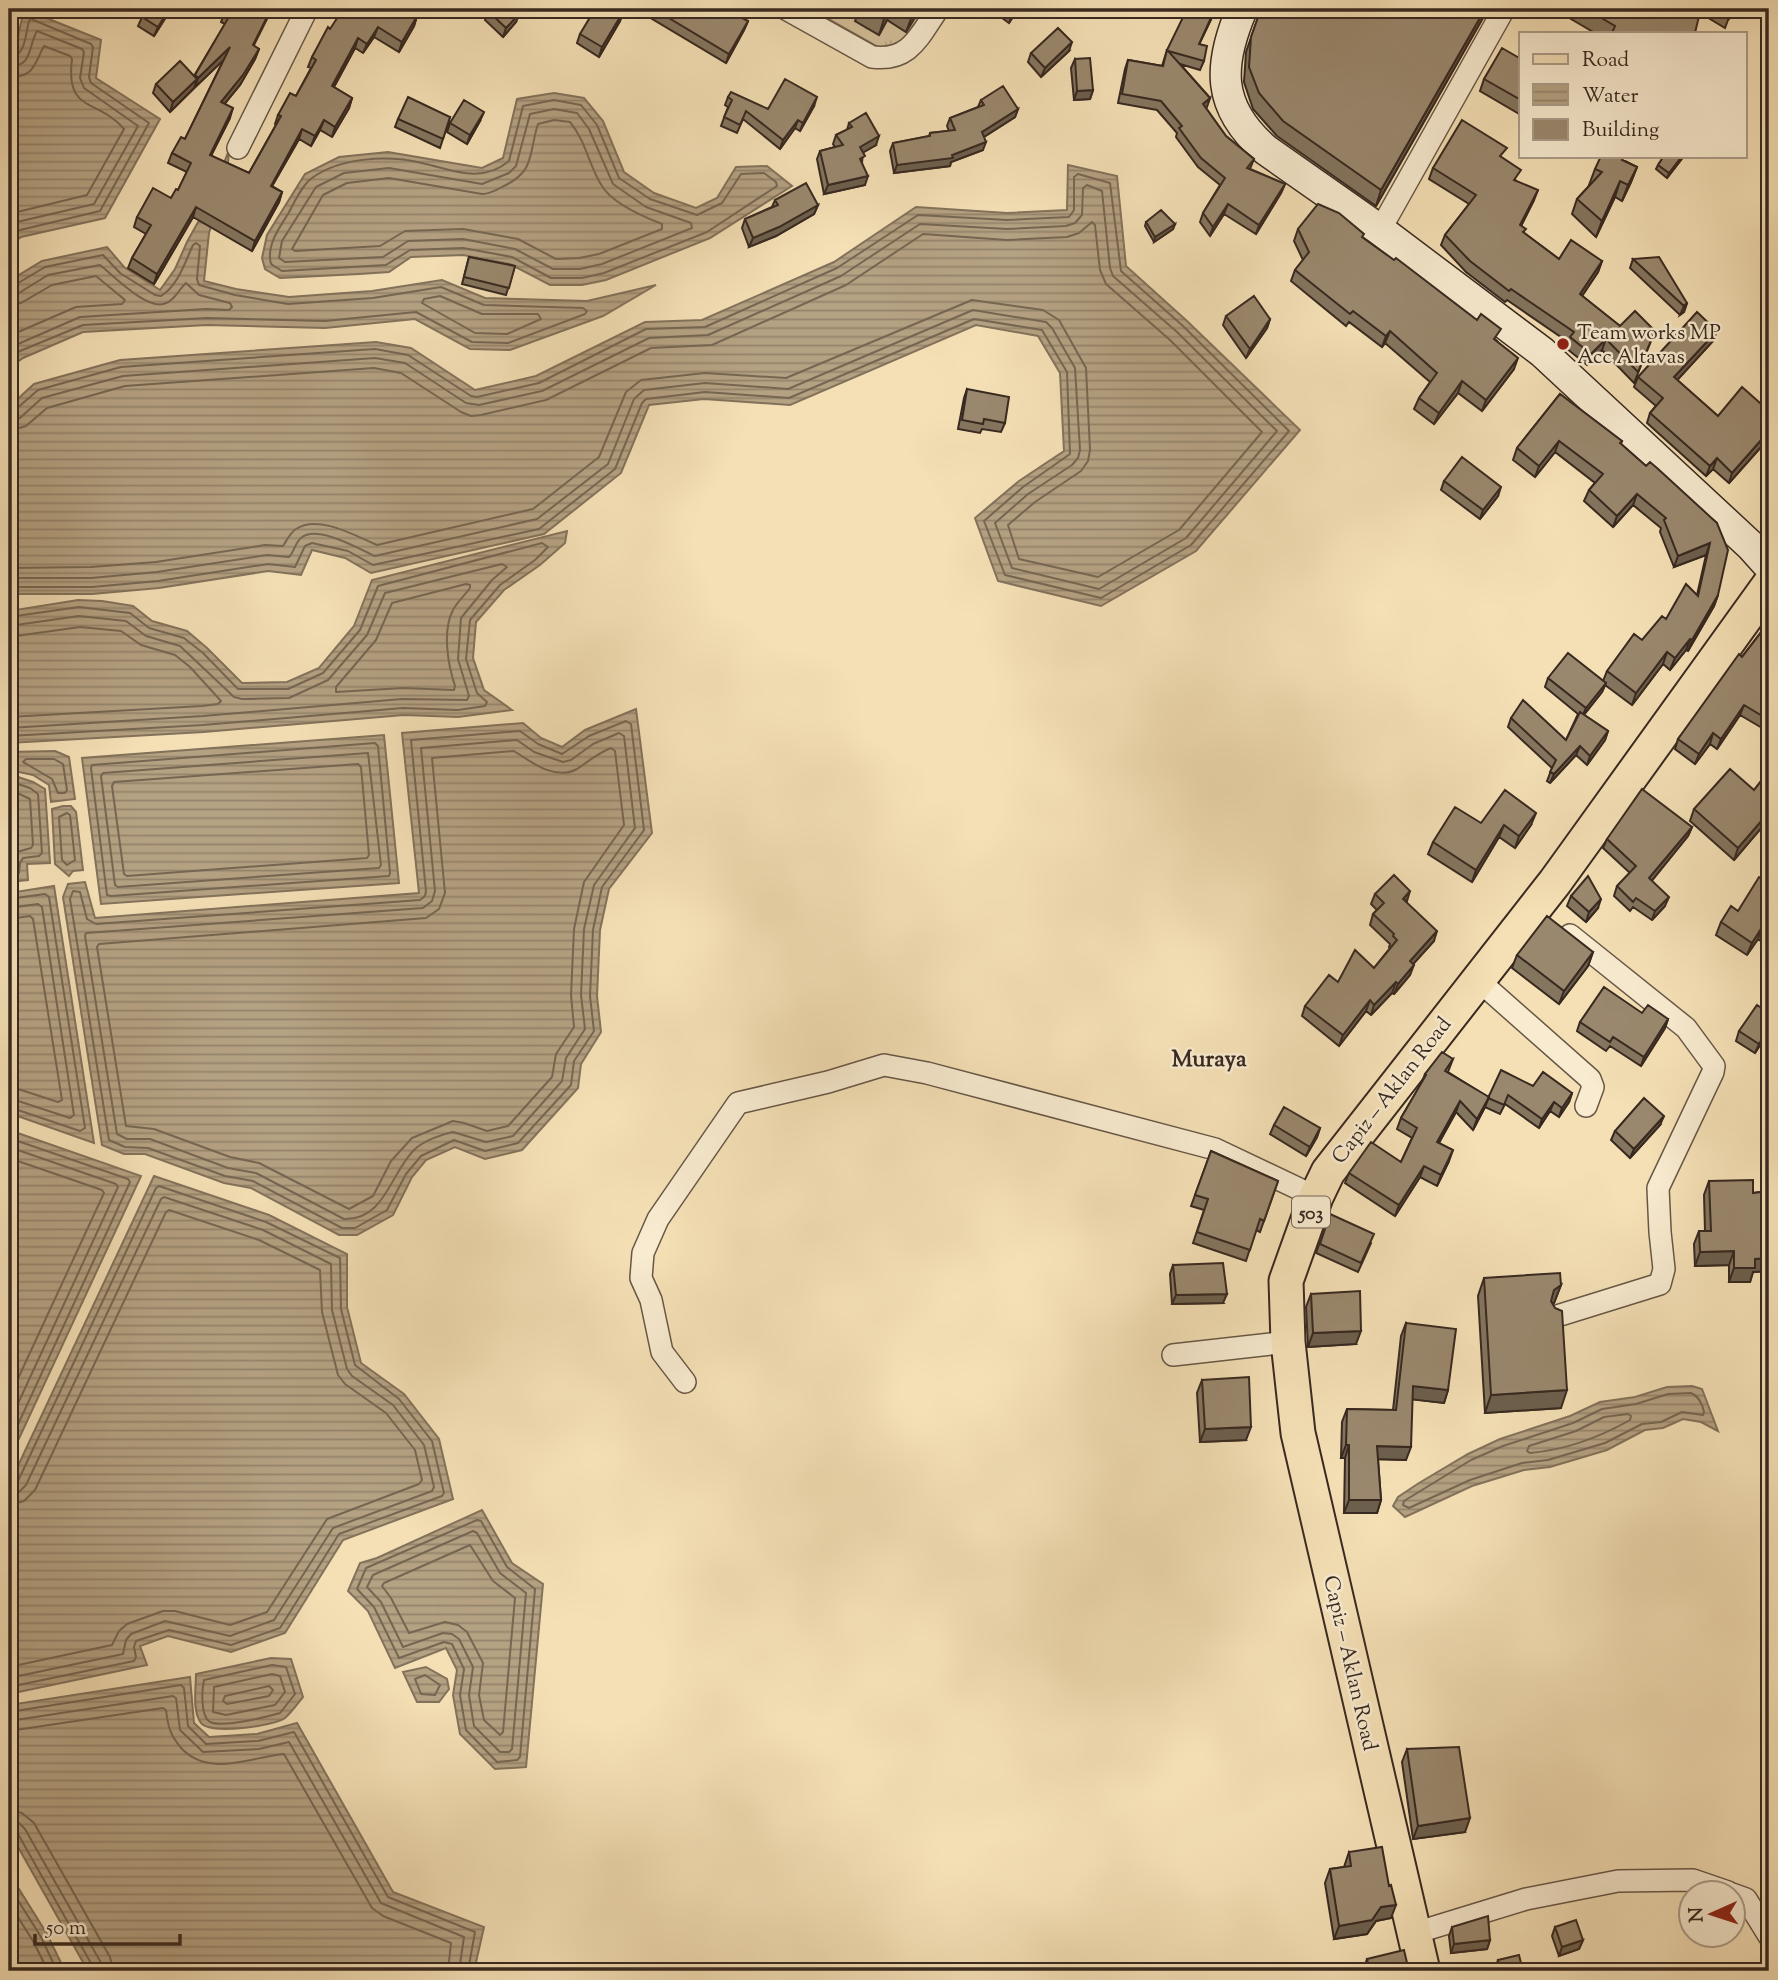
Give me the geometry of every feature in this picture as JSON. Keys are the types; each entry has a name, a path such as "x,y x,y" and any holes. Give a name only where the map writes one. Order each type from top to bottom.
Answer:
{"main road":[{"path":"1242,9 1230,37 1224,75 1229,100 1251,138 1380,230 1542,352 1751,546 1769,566"},
{"name":"Capiz – Aklan Road","path":"1423,1971 1298,1433 1288,1342 1286,1281 1316,1197 1328,1172 1478,980 1546,916 1769,585"}],"street":[{"path":"238,148 307,9"},
{"path":"786,9 872,57 886,59 900,56 912,46 938,9"},
{"path":"1380,230 1504,9"},
{"path":"1546,916 1686,1028 1714,1066 1658,1188 1664,1269 1660,1284 1557,1317"},
{"path":"1478,980 1590,1079 1593,1087 1586,1106"},
{"path":"685,1382 662,1352 651,1300 641,1278 643,1253 658,1219 738,1103 828,1082 884,1065 927,1073 1215,1149 1316,1197"},
{"path":"1173,1355 1288,1342"},
{"path":"1415,1933 1526,1899 1618,1881 1676,1880"},
{"path":"1746,1899 1769,1936"}],"green space":[{"path":"811,9 925,9 900,44 880,48"}],"water":[{"path":"24,9 101,40 96,78 160,119 105,218 21,237 9,246 9,51 15,50"},
{"path":"554,93 584,98 603,121 624,172 654,193 696,208 717,198 736,167 767,166 792,186 710,238 606,280 582,285 550,285 510,264 463,255 411,257 389,272 280,278 265,269 262,258 267,235 305,174 339,157 388,152 482,168 503,158 517,99"},
{"path":"229,150 227,176 209,233 204,281 289,297 372,291 442,280 485,298 587,301 656,285 603,316 510,350 470,349 415,319 325,328 207,325 83,332 23,358 9,368 9,281 42,261 107,247 124,267 160,290 175,269 207,206"},
{"path":"1068,165 1117,176 1126,266 1300,430 1196,551 1101,606 998,581 975,518 1019,481 1064,451 1060,373 1038,336 976,325 790,405 704,399 649,405 621,473 544,534 371,573 345,558 312,550 301,575 268,571 159,588 92,594 9,594 9,407 34,384 120,360 376,342 411,348 475,390 536,376 645,322 702,320 834,262 916,207 1007,213 1067,210"},
{"path":"567,531 565,543 540,565 504,590 476,622 473,658 484,690 512,710 458,717 404,715 204,732 9,743 9,611 78,600 133,606 152,621 187,631 242,683 287,682 319,668 354,626 372,580"},
{"path":"636,709 652,833 609,889 600,930 597,996 601,1032 581,1064 578,1088 522,1150 485,1159 455,1147 426,1160 412,1177 393,1215 357,1235 339,1235 251,1188 224,1183 145,1154 124,1154 102,1145 63,897 68,884 85,882 95,918 419,893 402,733 523,723 541,738 562,747 585,730"},
{"path":"384,735 399,883 101,904 82,758"},
{"path":"55,751 69,757 75,799 51,802 49,785 33,775 9,770 9,752"},
{"path":"9,774 45,789 50,863 27,864 28,880 9,882"},
{"path":"71,806 76,812 83,870 73,871 69,876 55,864 52,809"},
{"path":"54,886 94,1143 9,1113 9,893"},
{"path":"9,1130 141,1176 9,1460"},
{"path":"154,1176 269,1215 347,1254 347,1307 361,1363 404,1394 439,1439 453,1499 343,1540 285,1633 231,1652 168,1636 140,1646 147,1665 9,1694 9,1485"},
{"path":"1692,1386 1702,1389 1718,1431 1701,1422 1683,1419 1663,1428 1645,1430 1607,1450 1472,1486 1405,1517 1393,1506 1398,1497 1419,1483 1500,1439 1570,1416 1600,1402 1635,1397 1667,1387"},
{"path":"482,1510 512,1563 543,1584 526,1767 495,1769 460,1734 453,1695 457,1670 446,1648 395,1668 368,1611 348,1591 360,1563 377,1558"},
{"path":"271,1658 291,1659 303,1697 288,1716 269,1724 243,1728 207,1727 201,1723 195,1706 196,1674"},
{"path":"426,1667 447,1679 449,1689 439,1702 417,1702 403,1672"},
{"path":"190,1677 194,1723 209,1737 257,1734 297,1723 393,1892 484,1927 474,1971 88,1971 9,1831 9,1705"},
{"path":"9,1873 47,1934 65,1971 9,1971"}],"building":[{"path":"147,9 169,9 158,27 142,17"},
{"path":"226,9 271,9 253,45 259,49 243,75 221,102 233,108 210,155 249,173 281,116 278,115 290,93 296,96 316,60 312,57 328,27 330,29 343,9 349,9 360,16 365,9 405,9 417,16 402,42 378,27 367,44 358,38 332,86 352,98 335,127 324,120 315,136 302,129 271,186 282,192 255,241 196,207 157,274 132,258 151,225 137,217 153,188 171,198 176,189 178,190 191,163 172,153 181,137 185,139 230,47 198,78 195,75 230,15 224,12"},
{"path":"515,9 520,13 506,28 488,11"},
{"path":"595,9 618,9 623,12 602,47 580,34"},
{"path":"654,9 719,9 748,21 729,54"},
{"path":"867,9 891,9 884,19"},
{"path":"901,9 916,9 912,16"},
{"path":"1187,9 1215,9 1199,44 1207,46 1204,61 1168,51 1210,98 1203,104 1226,136 1254,159 1247,168 1285,184 1259,225 1228,204 1213,227 1203,213 1225,178 1201,158 1179,128 1182,126 1161,101 1122,94 1128,60 1163,66 1167,50"},
{"path":"1261,9 1485,9 1381,190 1283,121 1259,93 1249,67 1251,37"},
{"path":"1586,9 1675,9 1699,16 1695,32 1612,32 1615,26"},
{"path":"1711,9 1732,9 1729,19"},
{"path":"1058,28 1072,42 1045,68 1031,53"},
{"path":"1502,48 1519,58 1519,99 1484,79"},
{"path":"1090,58 1093,90 1077,91 1075,59"},
{"path":"180,61 197,79 173,102 156,84"},
{"path":"785,79 817,97 803,123 798,120 783,140 746,111 740,125 724,117 732,100 728,97 731,92 768,109"},
{"path":"1003,86 1018,109 982,132 986,142 952,155 953,158 897,165 893,143 930,136 930,133 955,130 950,118 984,105 981,100"},
{"path":"408,97 450,117 443,139 398,119"},
{"path":"464,100 484,112 470,135 450,123"},
{"path":"866,113 879,136 860,147 865,156 860,159 868,176 828,185 820,151 843,145 836,135 852,127 849,123"},
{"path":"1462,120 1507,148 1500,156 1521,170 1514,180 1538,190 1520,225 1526,229 1523,232 1559,259 1571,240 1602,261 1580,294 1620,326 1635,311 1655,331 1638,372 1606,339 1591,354 1570,337 1574,332 1511,289 1509,291 1470,261 1445,235 1476,195 1433,168"},
{"path":"1600,158 1623,158 1622,160 1637,167 1628,185 1620,181 1602,221 1577,199 1602,172 1595,169"},
{"path":"1663,158 1680,158 1669,173 1658,165"},
{"path":"806,183 818,205 753,238 745,219 778,205 775,200"},
{"path":"1318,204 1339,213 1364,234 1362,237 1394,260 1396,258 1477,320 1481,314 1501,329 1494,339 1518,358 1486,400 1462,381 1439,413 1419,398 1437,373 1390,331 1386,336 1353,311 1350,314 1295,270 1309,252 1298,229"},
{"path":"1161,210 1175,224 1155,237 1146,222"},
{"path":"469,257 515,266 509,288 464,277"},
{"path":"1659,257 1687,303 1684,306 1633,259"},
{"path":"1254,296 1270,319 1250,349 1226,316"},
{"path":"1697,312 1717,331 1674,377 1718,416 1742,387 1769,411 1769,431 1732,473 1717,458 1710,466 1650,413 1663,398 1638,377"},
{"path":"967,389 1009,397 1005,423 984,419 983,424 962,420"},
{"path":"1560,394 1622,441 1620,443 1646,466 1650,462 1717,523 1728,550 1718,595 1692,640 1690,639 1675,658 1667,652 1636,693 1607,671 1634,634 1642,640 1662,616 1666,619 1686,584 1698,596 1710,543 1678,556 1664,520 1666,518 1637,494 1617,516 1589,490 1603,474 1559,441 1539,466 1517,448"},
{"path":"1462,457 1501,487 1483,510 1444,481"},
{"path":"1769,622 1769,678 1766,683 1769,686 1769,720 1744,705 1721,739 1713,733 1699,754 1678,739 1739,654 1742,657"},
{"path":"1568,653 1606,683 1586,708 1548,678"},
{"path":"1523,700 1566,740 1580,712 1608,731 1590,756 1580,746 1554,774 1550,772 1556,760 1511,718"},
{"path":"1730,769 1754,790 1769,771 1769,812 1738,848 1694,809"},
{"path":"1642,789 1692,827 1649,878 1669,897 1655,911 1636,898 1633,902 1617,886 1636,866 1607,839"},
{"path":"1505,790 1536,813 1519,836 1504,825 1476,870 1433,842 1455,807 1481,823"},
{"path":"1394,875 1410,891 1403,899 1437,931 1410,961 1414,965 1398,984 1396,982 1374,1005 1370,1000 1343,1035 1305,1006 1329,975 1338,982 1355,950 1374,968 1397,940 1373,914 1384,903 1375,894"},
{"path":"1588,876 1601,899 1589,912 1571,896"},
{"path":"1759,877 1769,883 1769,931 1762,927 1752,943 1721,922 1731,906 1738,911"},
{"path":"1547,916 1593,952 1564,991 1517,955"},
{"path":"1604,987 1642,1013 1648,1005 1668,1019 1644,1057 1613,1037 1610,1042 1580,1022"},
{"path":"1757,1005 1769,1013 1769,1027 1759,1044 1739,1031"},
{"path":"1442,1052 1453,1059 1445,1071 1489,1097 1477,1119 1460,1101 1437,1142 1453,1150 1441,1175 1424,1166 1399,1205 1349,1173 1371,1142 1401,1162 1417,1128 1401,1118 1425,1074"},
{"path":"1501,1070 1533,1086 1543,1072 1572,1093 1562,1108 1554,1102 1542,1119 1508,1095 1504,1105 1488,1098"},
{"path":"1644,1098 1664,1116 1634,1149 1615,1131"},
{"path":"1284,1107 1320,1128 1310,1147 1274,1125"},
{"path":"1211,1151 1278,1181 1264,1221 1260,1219 1250,1250 1197,1232 1208,1199 1195,1195"},
{"path":"1753,1180 1753,1193 1769,1191 1769,1258 1755,1259 1755,1268 1734,1268 1734,1251 1700,1252 1699,1231 1711,1231 1709,1181"},
{"path":"1330,1214 1374,1234 1361,1263 1320,1244"},
{"path":"1223,1263 1227,1294 1176,1295 1173,1265"},
{"path":"1560,1273 1561,1285 1554,1290 1551,1301 1555,1308 1562,1311 1567,1390 1491,1395 1484,1278"},
{"path":"1360,1291 1361,1331 1313,1333 1311,1294"},
{"path":"1406,1323 1456,1329 1448,1390 1413,1386 1411,1447 1377,1446 1381,1500 1349,1500 1347,1409 1396,1410"},
{"path":"1249,1377 1251,1427 1205,1429 1202,1380"},
{"path":"1459,1747 1470,1818 1418,1826 1407,1749"},
{"path":"1769,1818 1769,1852 1768,1845"},
{"path":"1382,1847 1389,1886 1391,1885 1396,1905 1381,1907 1372,1920 1339,1926 1330,1869 1351,1866 1349,1852"},
{"path":"1488,1916 1490,1940 1454,1944 1452,1927"},
{"path":"1576,1920 1583,1940 1562,1947 1555,1927"},
{"path":"1404,1950 1408,1967 1392,1971 1370,1971 1367,1959"},
{"path":"1519,1955 1523,1971 1501,1971 1498,1960"}],"place":[{"name":"Team works MP Acc Altavas","path":"1563,344"}],"district":[{"name":"Muraya","path":"1209,1058"}]}
